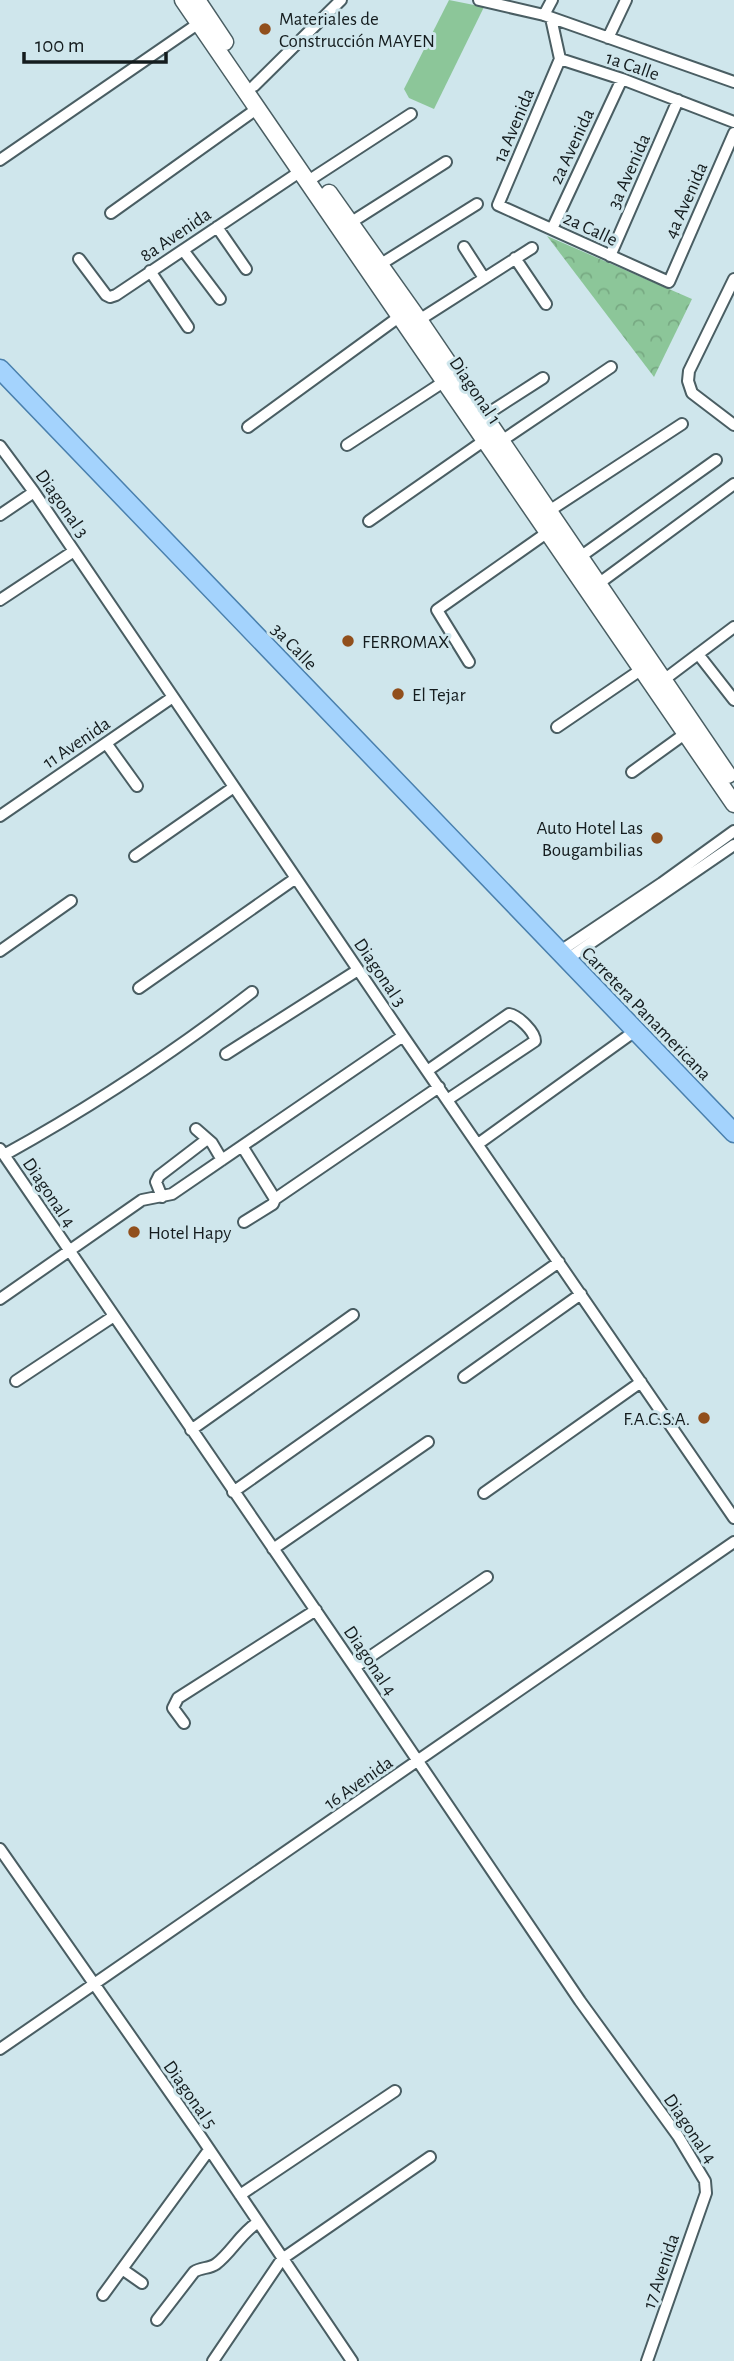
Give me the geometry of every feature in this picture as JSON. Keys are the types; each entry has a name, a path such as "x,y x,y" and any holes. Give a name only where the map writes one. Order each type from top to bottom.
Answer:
{"main road":[{"name":"Diagonal 1","path":"183,0 204,20 254,86 305,169"},
{"name":"Diagonal 1","path":"197,0 204,20 258,108 484,416 493,443 548,532 593,587 659,683 734,784"},
{"name":"Diagonal 1","path":"333,207 350,223 381,264 445,381 549,511 580,557 593,587 642,669 659,683 686,733 734,804"},
{"name":"3a Calle","path":"0,369 563,956"},
{"name":"Carretera Panamericana","path":"563,956 734,1133"}],"street":[{"path":"254,86 341,0"},
{"path":"479,0 508,3 734,82"},
{"path":"552,0 547,17 560,60"},
{"path":"608,38 626,0"},
{"path":"0,160 204,20"},
{"name":"1a Calle","path":"560,60 622,79 734,122"},
{"name":"1a Avenida","path":"498,205 560,60"},
{"name":"2a Avenida","path":"552,229 622,79"},
{"name":"3a Avenida","path":"610,256 678,100"},
{"path":"111,213 258,108"},
{"name":"8a Avenida","path":"79,259 110,297 305,169 411,114"},
{"name":"4a Avenida","path":"669,282 734,133"},
{"path":"350,223 446,162"},
{"path":"381,264 477,205"},
{"name":"2a Calle","path":"498,205 669,282"},
{"path":"217,227 246,269"},
{"path":"464,247 484,278"},
{"path":"248,427 410,318 484,278 532,248"},
{"path":"183,250 220,299"},
{"path":"515,258 546,304"},
{"path":"150,271 188,327"},
{"path":"734,279 689,371 688,381 692,393 734,425"},
{"path":"369,521 611,367"},
{"path":"484,416 543,378"},
{"path":"346,445 445,381"},
{"path":"549,511 682,424"},
{"name":"Diagonal 3","path":"0,446 734,1518"},
{"path":"580,557 716,460"},
{"path":"593,587 734,484"},
{"path":"0,515 34,492"},
{"path":"470,662 437,610 548,532"},
{"path":"0,600 74,551"},
{"path":"659,683 734,627"},
{"path":"698,654 733,697"},
{"path":"556,727 642,669"},
{"name":"11 Avenida","path":"0,816 173,697"},
{"path":"632,772 686,733"},
{"path":"106,743 137,786"},
{"path":"135,856 234,787"},
{"path":"615,921 734,831"},
{"path":"563,956 734,845"},
{"path":"139,988 296,878"},
{"path":"0,951 71,901"},
{"path":"226,1054 358,970"},
{"path":"2,1152 58,1125 132,1079 197,1035 252,992"},
{"path":"427,1071 509,1014 517,1016 536,1038 447,1100"},
{"path":"478,1144 635,1031"},
{"path":"0,1300 142,1200 172,1195 403,1036"},
{"path":"244,1222 439,1087"},
{"path":"195,1129 212,1143 222,1160"},
{"path":"162,1197 156,1182 159,1175 206,1140"},
{"path":"242,1146 275,1199"},
{"name":"Diagonal 4","path":"2,1152 580,2001 678,2136 705,2181 706,2193"},
{"path":"233,1492 558,1262"},
{"path":"464,1377 581,1294"},
{"path":"191,1430 353,1315"},
{"path":"16,1381 114,1316"},
{"path":"484,1493 641,1382"},
{"path":"273,1549 428,1442"},
{"name":"16 Avenida","path":"0,2049 734,1542"},
{"path":"355,1667 487,1577"},
{"path":"184,1723 173,1708 178,1698 316,1610"},
{"name":"Diagonal 5","path":"0,1849 352,2361"},
{"path":"240,2195 395,2091"},
{"path":"103,2295 209,2150"},
{"path":"213,2361 282,2259 430,2157"},
{"name":"17 Avenida","path":"647,2361 706,2193"},
{"path":"157,2320 194,2272 213,2266 237,2239 257,2223"},
{"path":"122,2269 142,2283"}],"green space":[{"path":"449,0 484,7 434,109 409,98 404,89"},
{"path":"547,236 692,299 654,377"}],"place":[{"name":"Materiales de Construcción MAYEN","path":"265,29"},
{"name":"FERROMAX","path":"348,641"},
{"name":"El Tejar","path":"398,694"},
{"name":"Auto Hotel Las Bougambilias","path":"657,838"},
{"name":"Hotel Hapy","path":"134,1232"},
{"name":"F.A.C.S.A.","path":"704,1418"}]}
